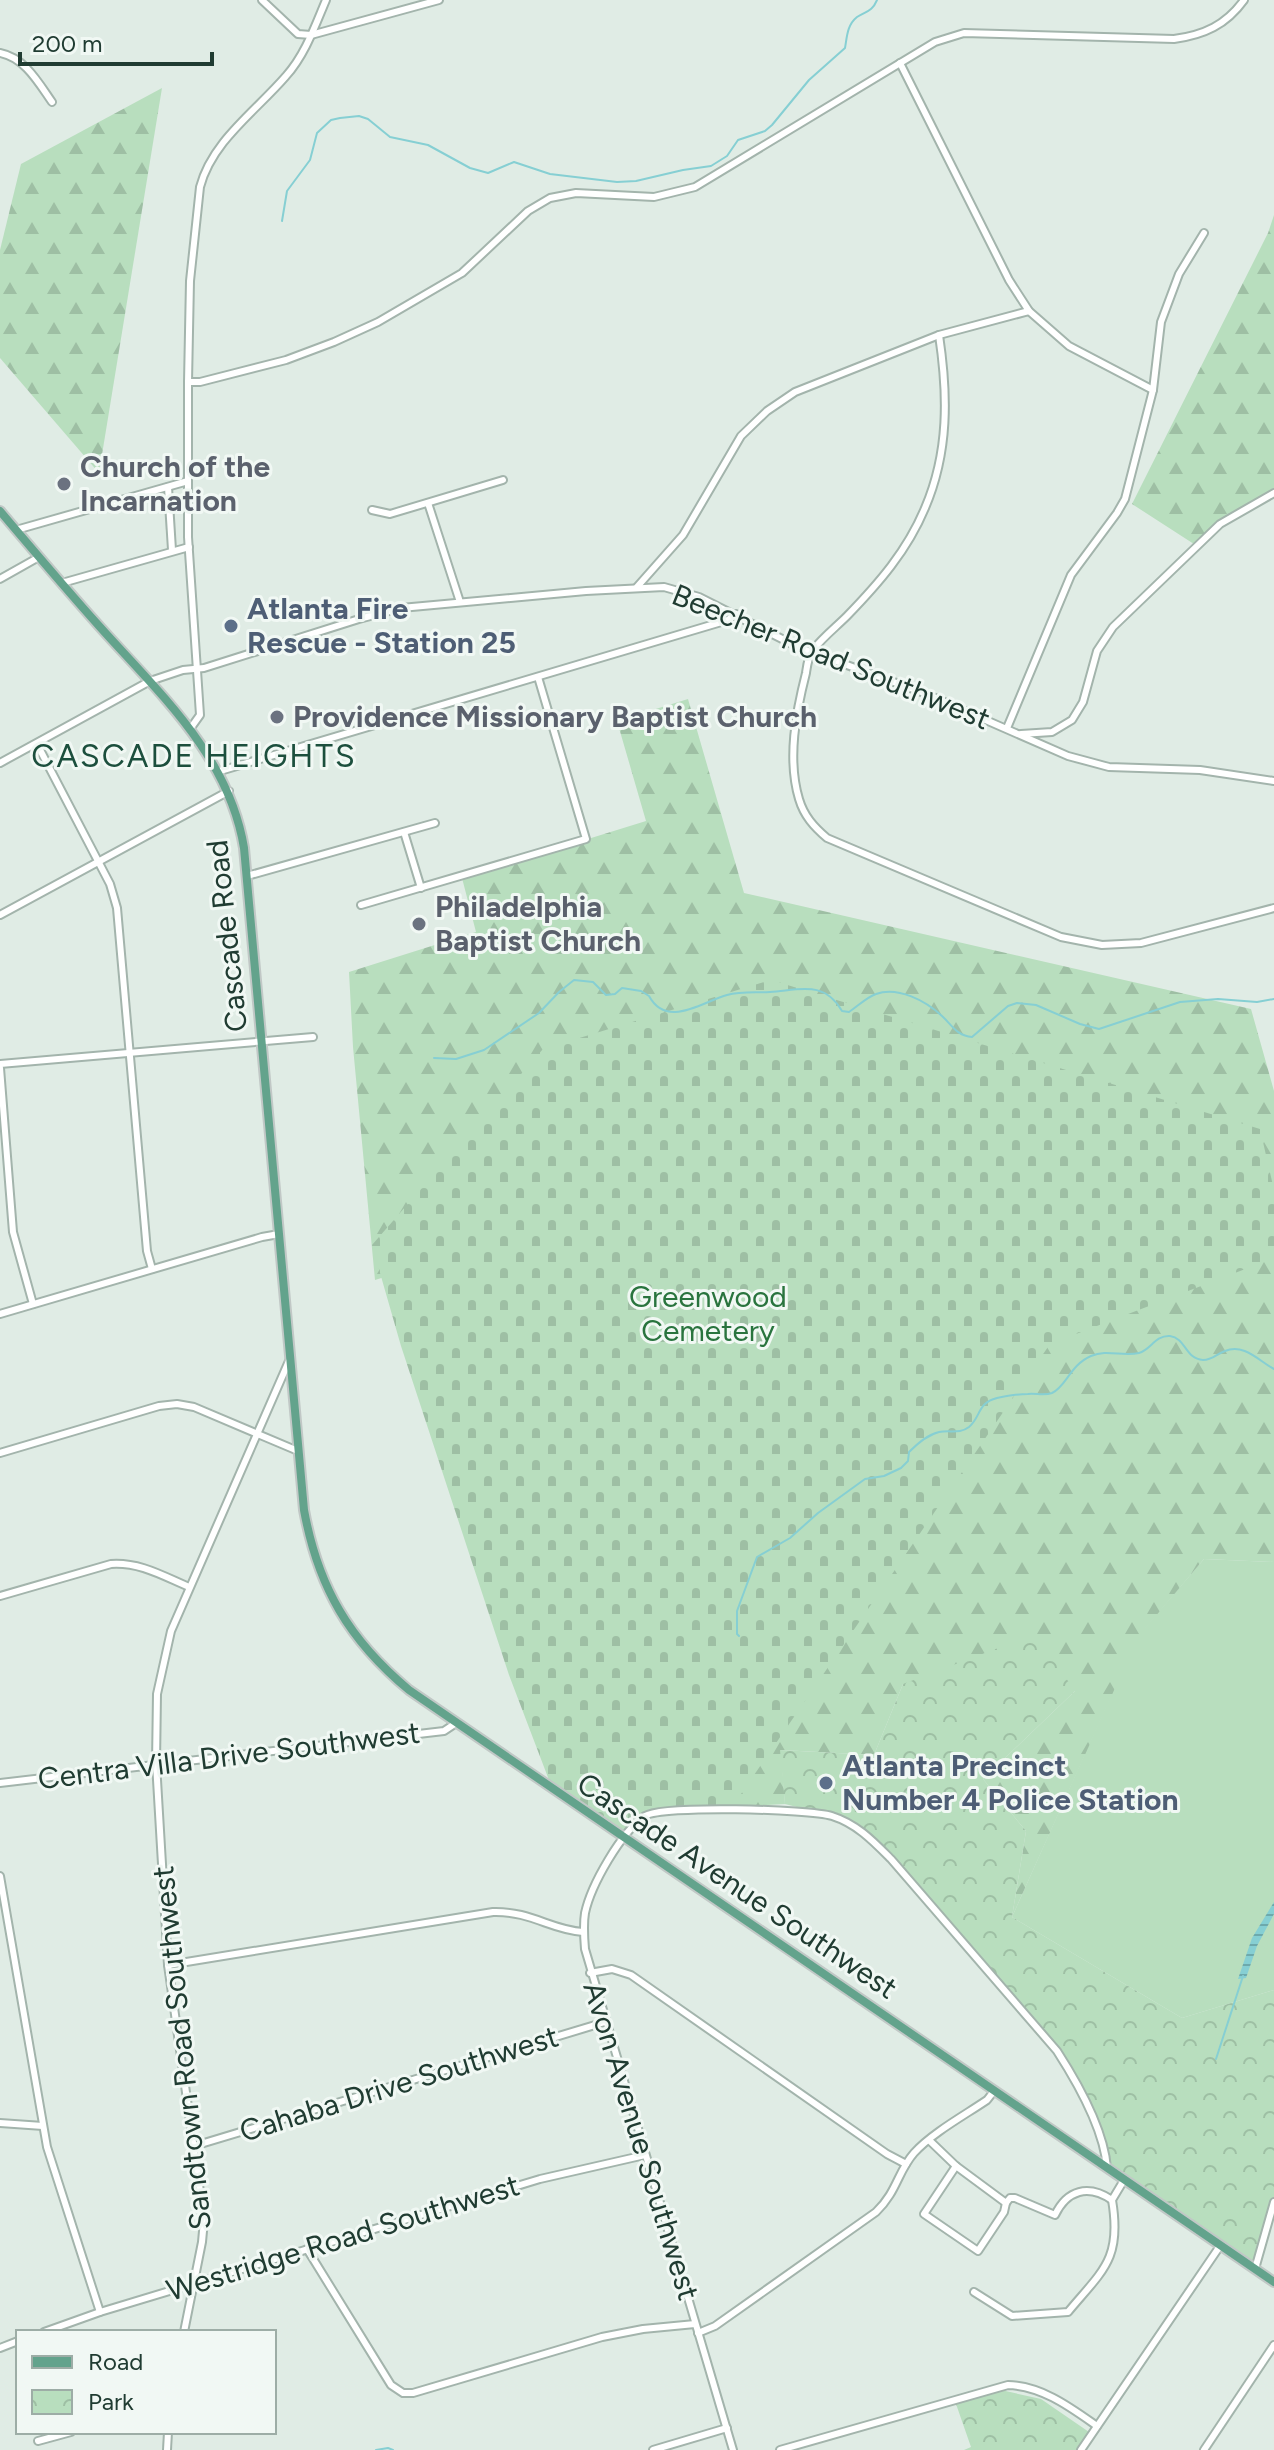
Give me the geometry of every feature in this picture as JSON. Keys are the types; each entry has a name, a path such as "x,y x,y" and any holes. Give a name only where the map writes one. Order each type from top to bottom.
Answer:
{"main road":[{"name":"Cascade Road","path":"0,511 190,729 220,771 242,830 297,1439"},
{"name":"Cascade Avenue Southwest","path":"297,1439 309,1540 321,1576 337,1610 359,1642 384,1670 456,1723 1274,2282"}],"street":[{"path":"262,0 298,34 311,35 439,0"},
{"path":"190,729 200,715 189,547 190,281 204,173 217,150 288,75 311,35 326,0"},
{"path":"188,382 200,382 286,360 378,322 462,273 528,211 550,198 576,193 654,197 695,187 935,42 964,33 1174,39 1194,36 1223,22 1244,0"},
{"path":"0,53 10,55 23,64 52,102"},
{"path":"900,63 1009,280 1029,311 1069,346 1153,390"},
{"path":"1007,728 1071,575 1125,499 1153,390 1161,322 1179,274 1204,233"},
{"path":"637,587 683,535 741,436 767,411 795,392 939,335 1029,311"},
{"path":"939,335 947,393 946,415 939,462 926,505 907,543 880,581 811,652 795,728 795,778 804,812 813,826 827,838 1046,931 1081,942 1102,945 1141,943 1274,908"},
{"path":"372,510 390,514 503,480"},
{"path":"16,530 188,481"},
{"path":"168,487 172,550"},
{"path":"1020,734 1052,732 1072,720 1083,702 1097,651 1113,627 1220,524 1274,493"},
{"path":"428,503 460,602"},
{"path":"62,583 189,547"},
{"path":"0,579 39,557"},
{"name":"Beecher Road Southwest","path":"0,763 150,681 359,619 401,608 637,587 680,590 811,652 924,693 1068,756 1109,767 1200,770 1274,781"},
{"path":"220,771 728,620 736,614"},
{"path":"361,905 586,839 538,677"},
{"path":"37,744 110,884 117,908 147,1251 152,1269"},
{"path":"0,915 229,791"},
{"path":"247,876 435,823"},
{"path":"404,832 421,888"},
{"path":"33,1304 13,1232 0,1066 313,1037"},
{"path":"0,1314 279,1234"},
{"name":"Sandtown Road Southwest","path":"184,2330 204,2220 168,1965 155,1716 160,1673 171,1631 290,1358"},
{"path":"0,1453 159,1406 177,1404 194,1407 298,1451"},
{"path":"0,1596 111,1564 125,1563 139,1565 189,1587"},
{"name":"Centra Villa Drive Southwest","path":"0,1783 444,1731 456,1723"},
{"path":"624,1837 629,1829 650,1813 760,1809 820,1814 851,1824 891,1859 1057,2051 1076,2083 1102,2141 1107,2168"},
{"name":"Avon Avenue Southwest","path":"624,1837 591,1892 583,1932 590,1973 733,2450"},
{"path":"0,1876 4,1916 43,2126 100,2312"},
{"path":"168,1965 493,1912 524,1914 583,1932"},
{"path":"590,1973 612,1969 631,1975 887,2154 906,2164"},
{"name":"Cahaba Drive Southwest","path":"194,2146 605,2022"},
{"path":"698,2333 715,2326 876,2212 894,2192 915,2152 987,2100 994,2091"},
{"path":"0,2123 43,2126"},
{"path":"930,2141 956,2166 1006,2203"},
{"name":"Westridge Road Southwest","path":"50,2330 194,2283 540,2179 645,2155"},
{"path":"956,2166 924,2214 978,2251 1010,2198 1055,2215 1067,2197 1077,2191 1091,2190 1112,2200"},
{"path":"974,2292 1012,2316 1068,2312 1111,2260 1116,2222 1112,2200 1124,2180"},
{"path":"1255,2269 1274,2202"},
{"path":"1081,2450 1220,2246"},
{"path":"307,2249 391,2385 403,2393 413,2393 602,2337 695,2324"},
{"path":"1204,2450 1274,2345"},
{"path":"780,2450 1008,2385 1038,2390 1097,2426"},
{"path":"653,2450 727,2428"},
{"path":"38,2441 64,2434"}],"green space":[{"path":"162,88 99,473 0,358 0,250 21,164"},
{"path":"1274,215 1274,489 1197,546 1132,504 1268,233"},
{"path":"688,699 744,893 1251,1009 1274,1091 1274,1562 1204,1559 1138,1637 1012,1917 1026,1831 983,1779 1075,1691 903,1684 874,1755 781,1750 785,1804 705,1808 621,1204 375,1280 349,972 476,932 462,878 646,821 617,721"},
{"name":"Greenwood Cemetery","path":"771,980 1260,1129 1274,1190 1274,1258 1050,1344 730,1810 650,1813 624,1837 552,1788 509,1675 401,1346 372,1245 543,1049"},
{"path":"1204,1559 1274,1562 1274,1990 1182,2018 1012,1917 1137,1637"},
{"path":"1035,1634 1075,1691 983,1779 1026,1831 1012,1917 1182,2018 1274,1990 1274,2204 1258,2272 1102,2169 1091,2117 1069,2069 873,1841 832,1816 785,1804 780,1750 874,1755 903,1684"},
{"path":"1001,2390 1041,2399 1089,2432 1077,2450 964,2450 971,2447 956,2404"}],"water":[{"path":"1274,1902 1274,1914 1257,1946 1246,1978 1238,1979 1252,1938"}],"waterway":[{"path":"282,221 287,191 310,160 317,133 331,120 340,118 359,116 368,119 390,137 428,145 470,168 488,173 514,162 550,174 617,182 711,166 727,156 738,140 765,131 772,125 809,80 845,48 851,24 871,9 877,0"},
{"path":"434,1058 456,1059 484,1050 539,1013 574,980 593,982 606,995 615,994 622,988 641,991 656,1006 675,1012 732,994 801,989 819,991 835,1001 842,1011 849,1012 873,995 902,993 920,1000 959,1032 972,1037 1008,1006 1017,1003 1036,1005 1099,1029 1180,1002 1218,999 1257,1002 1274,999"},
{"path":"739,1636 737,1611 757,1557 790,1538 865,1479 884,1476 901,1468 908,1461 909,1452 927,1437 969,1427 991,1400 1052,1393 1078,1365 1091,1356 1139,1353 1165,1336 1179,1340 1197,1359 1206,1360 1225,1351 1239,1349 1274,1369"},
{"path":"1216,2059 1243,1976"},
{"path":"376,2450 393,2450"}],"place":[{"name":"Church of the Incarnation","path":"64,484"},
{"name":"Atlanta Fire Rescue - Station 25","path":"231,626"},
{"name":"Providence Missionary Baptist Church","path":"277,717"},
{"name":"Philadelphia Baptist Church","path":"419,924"},
{"name":"Atlanta Precinct Number 4 Police Station","path":"826,1783"}],"district":[{"name":"CASCADE HEIGHTS","path":"194,756"}]}
